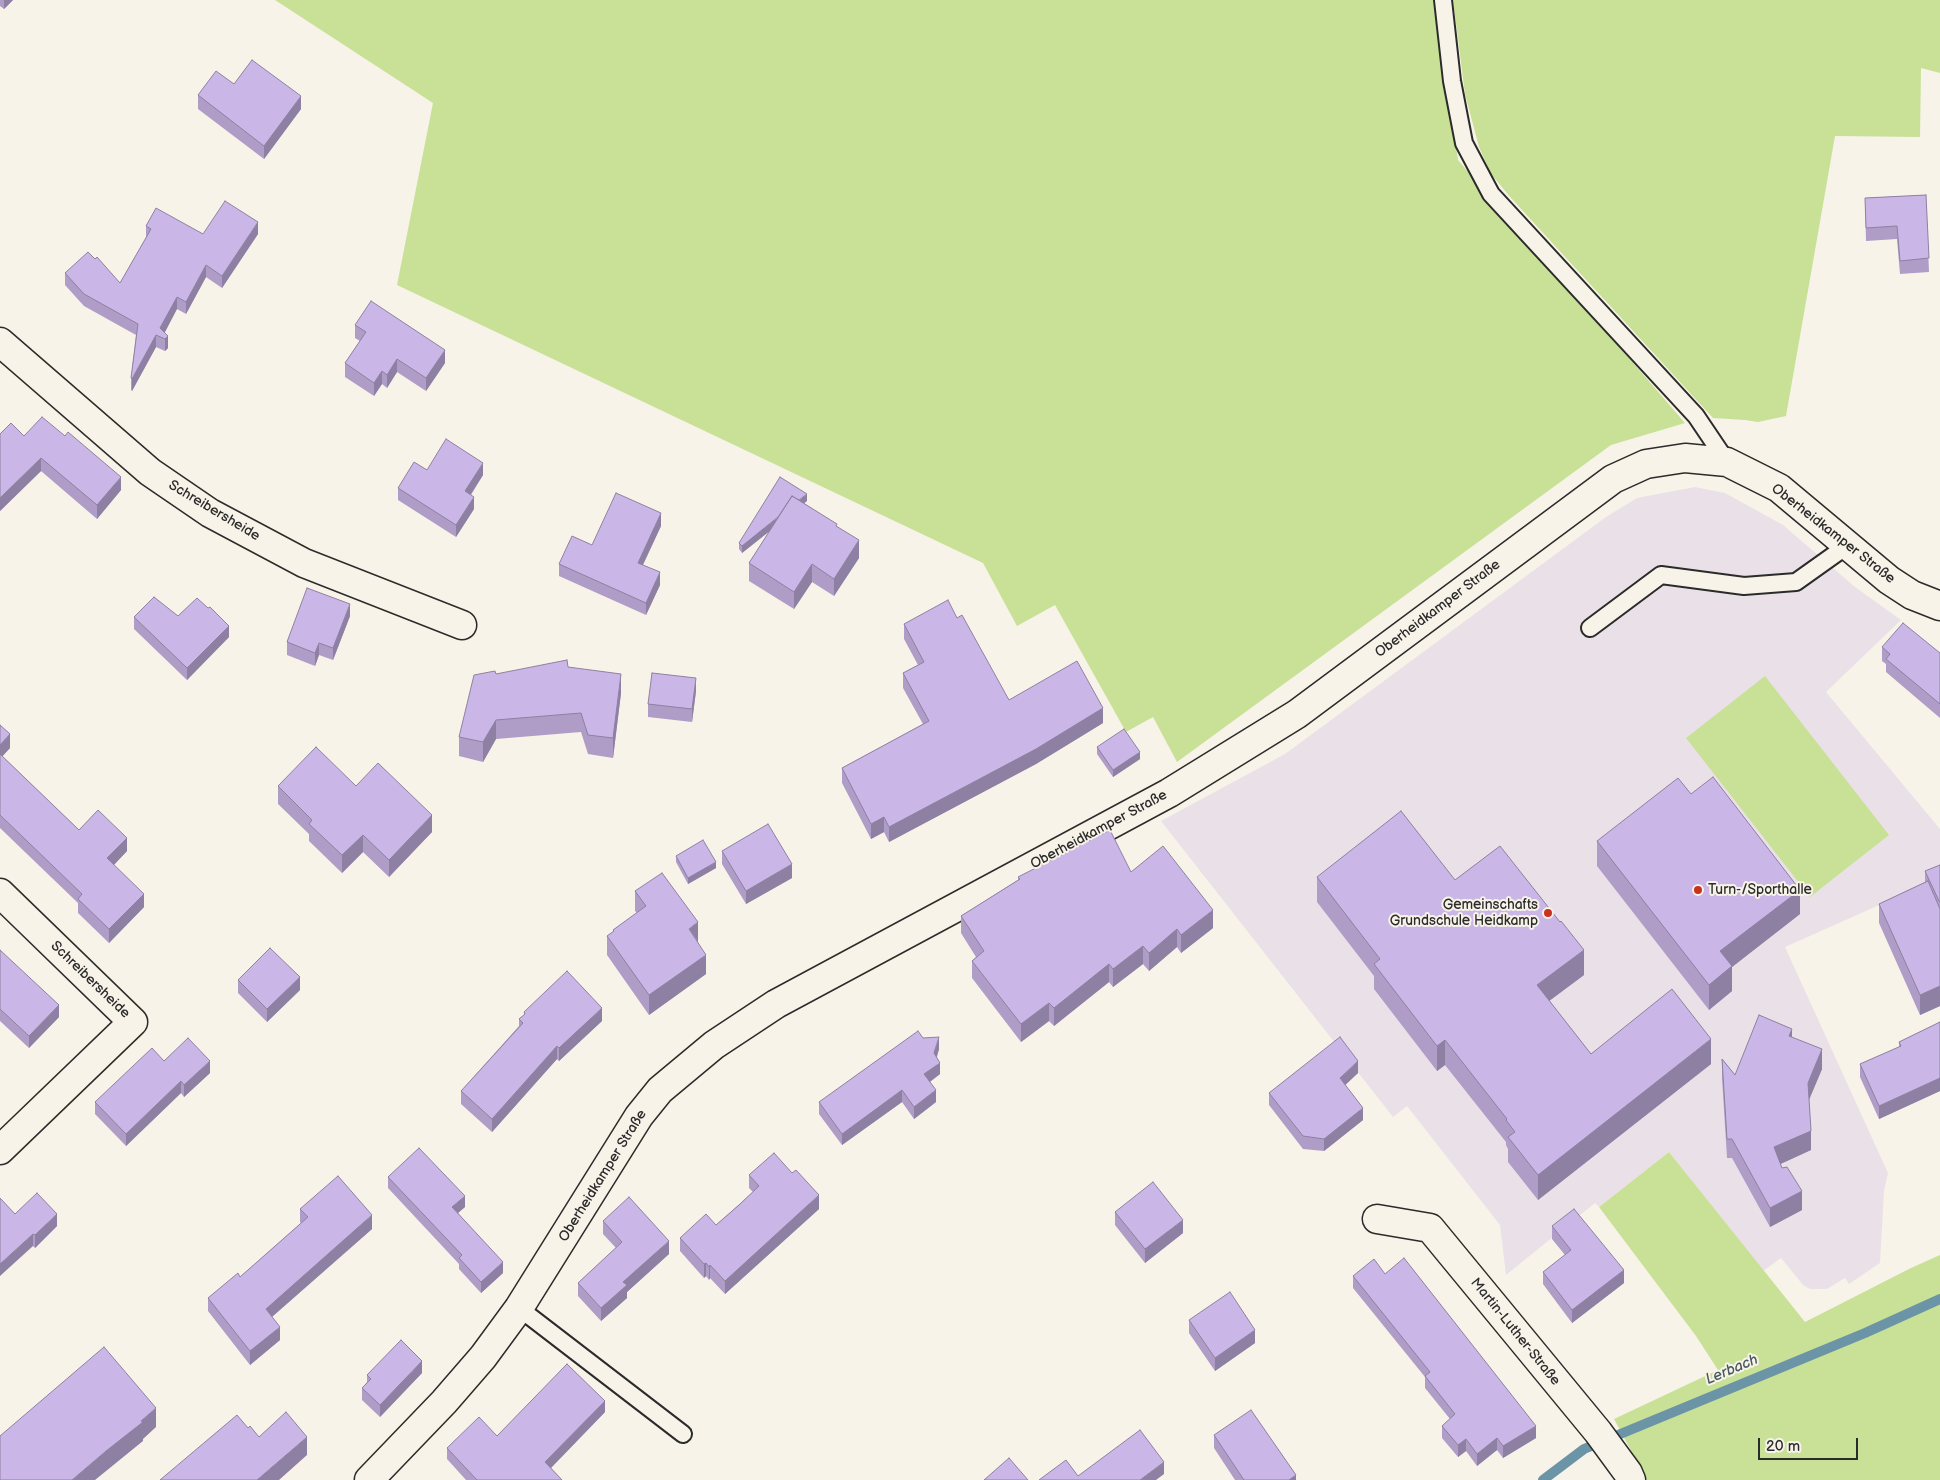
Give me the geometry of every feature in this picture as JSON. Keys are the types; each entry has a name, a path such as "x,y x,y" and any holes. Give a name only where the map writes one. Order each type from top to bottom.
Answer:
{"street":[{"name":"Schreibersheide","path":"0,342 150,472 210,513 304,562 462,625"},
{"name":"Oberheidkamper Straße","path":"369,1480 444,1402 483,1357 519,1308 619,1144 639,1116 660,1090 714,1044 776,1004 1169,793 1297,714 1613,479 1646,464 1656,462 1685,458 1727,462 1780,488 1889,580 1912,594 1940,606"},
{"name":"Schreibersheide","path":"0,893 133,1022 0,1150"},
{"name":"Martin-Luther-Straße","path":"1377,1219 1430,1228 1598,1432 1629,1476"}],"lane":[{"path":"1443,0 1452,81 1464,143 1491,194 1696,416 1727,462"},
{"path":"1590,628 1661,575 1744,586 1796,582 1848,545"},
{"path":"519,1308 683,1434"}],"shaded area":[{"name":"Gemeinschafts Grundschule Heidkamp","path":"1695,487 1725,493 1783,525 1855,587 1901,620 1826,692 1940,829 1940,878 1785,947 1888,1173 1884,1191 1880,1263 1849,1284 1845,1278 1827,1289 1810,1289 1803,1285 1781,1258 1763,1271 1669,1152 1599,1207 1595,1203 1506,1275 1500,1225 1407,1106 1393,1117 1161,821 1285,754 1606,517 1637,498"}],"green space":[{"path":"275,0 1436,0 1458,160 1685,423 1611,445 1177,762 1153,717 1126,732 1055,605 1017,626 983,563 397,285 433,103"},
{"path":"1453,0 1940,0 1940,73 1921,68 1920,137 1835,136 1786,416 1758,422 1713,418 1491,174 1479,147 1465,94"},
{"path":"1765,676 1889,835 1810,897 1686,738"},
{"path":"1669,1152 1805,1322 1940,1255 1940,1480 1647,1480 1614,1419 1718,1370 1696,1336 1599,1207"}],"building":[{"path":"252,60 301,96 264,146 198,95 216,71 234,84"},
{"path":"1926,195 1929,258 1900,261 1897,226 1866,228 1865,198"},
{"path":"225,201 258,222 222,276 206,265 186,302 177,297 160,328 168,336 165,339 156,335 132,379 138,324 84,294 65,273 88,252 95,259 97,257 120,283 151,229 146,226 156,208 203,234"},
{"path":"371,301 445,350 426,378 397,359 387,375 382,371 374,383 345,363 366,332 355,325"},
{"path":"42,417 65,436 68,432 121,477 97,505 41,458 0,498 0,434 11,423 24,436"},
{"path":"446,439 483,463 465,491 474,497 456,525 398,488 414,462 427,470"},
{"path":"780,477 807,494 799,500 792,496 778,517 742,546 739,543"},
{"path":"616,493 661,513 638,563 660,572 646,603 559,564 572,536 592,545"},
{"path":"792,496 859,540 834,579 812,564 794,592 749,563"},
{"path":"307,588 350,604 333,648 319,643 315,653 287,642"},
{"path":"154,597 178,616 197,598 208,608 210,607 229,626 187,668 134,617"},
{"path":"948,600 957,618 962,615 1009,700 1077,661 1103,708 1036,749 889,827 884,817 871,824 842,768 929,721 903,673 924,662 904,624"},
{"path":"1903,623 1940,653 1940,704 1886,659 1890,654 1882,647"},
{"path":"567,660 568,667 621,674 613,738 588,735 581,713 496,720 483,742 459,737 474,675 495,671 496,674"},
{"path":"652,673 696,678 692,709 648,704"},
{"path":"0,725 10,734 0,745"},
{"path":"1124,729 1140,752 1113,770 1097,747"},
{"path":"316,747 356,786 378,763 432,815 389,860 363,835 342,855 309,824 312,820 278,786"},
{"path":"0,754 79,830 98,810 127,838 107,858 144,894 109,929 78,899 82,894 0,815"},
{"name":"Turn-/Sporthalle","path":"1713,777 1800,890 1720,951 1732,966 1709,985 1597,841 1678,778 1691,794"},
{"path":"1401,811 1455,880 1500,846 1584,950 1537,985 1591,1054 1672,989 1711,1039 1538,1175 1508,1137 1515,1132 1507,1119 1445,1040 1437,1046 1374,964 1380,959 1317,877"},
{"path":"768,824 792,864 746,891 722,851"},
{"path":"1110,830 1131,872 1163,846 1213,910 1181,935 1177,929 1149,953 1143,946 1113,969 1109,964 1054,1008 1049,1003 1021,1024 972,961 984,951 961,916 1020,879 1018,877"},
{"path":"703,840 716,862 688,878 676,856"},
{"path":"1940,865 1940,901 1939,901 1925,871"},
{"path":"662,873 698,922 689,929 706,955 649,995 607,936 646,906 635,891"},
{"path":"1928,881 1940,909 1940,986 1920,995 1879,904"},
{"path":"270,948 300,977 267,1009 238,980"},
{"path":"0,950 59,1005 29,1036 0,1009"},
{"path":"567,971 602,1008 559,1048 557,1046 492,1119 461,1091 523,1023 519,1019 525,1014 524,1012"},
{"path":"1759,1015 1792,1029 1789,1036 1822,1049 1808,1083 1811,1131 1774,1147 1782,1168 1787,1167 1802,1191 1770,1208 1732,1139 1727,1139 1722,1059 1735,1075"},
{"path":"1940,1022 1940,1078 1879,1106 1860,1064 1901,1046 1899,1042"},
{"path":"918,1031 923,1038 939,1037 934,1053 940,1063 924,1074 936,1090 914,1107 902,1090 842,1134 819,1102"},
{"path":"1340,1037 1358,1061 1340,1078 1363,1108 1324,1139 1303,1136 1269,1093"},
{"path":"188,1038 210,1061 184,1085 181,1081 126,1134 95,1102 152,1048 164,1061"},
{"path":"419,1148 465,1196 452,1207 503,1262 481,1282 459,1258 462,1255 388,1177"},
{"path":"774,1153 792,1173 796,1170 819,1195 725,1281 710,1265 709,1267 706,1263 704,1264 680,1238 706,1214 716,1225 739,1205 759,1186 749,1175"},
{"path":"338,1176 372,1215 266,1309 280,1327 250,1351 208,1298 238,1273 240,1277 308,1217 300,1209"},
{"path":"1153,1182 1183,1220 1145,1249 1115,1212"},
{"path":"37,1193 57,1214 0,1264 0,1198 15,1214"},
{"path":"629,1197 669,1241 623,1282 627,1285 601,1308 578,1283 622,1242 603,1221"},
{"path":"1574,1209 1624,1270 1572,1310 1543,1272 1571,1250 1552,1226"},
{"path":"1404,1258 1536,1426 1503,1446 1497,1438 1477,1454 1466,1439 1458,1445 1442,1426 1455,1414 1425,1376 1430,1372 1353,1276 1374,1259 1385,1274"},
{"path":"1230,1292 1255,1330 1215,1358 1189,1320"},
{"path":"401,1340 422,1361 380,1405 362,1388 371,1379 367,1375"},
{"path":"104,1347 156,1408 141,1421 143,1422 72,1480 0,1480 0,1436"},
{"path":"567,1364 605,1401 545,1462 562,1480 477,1480 447,1448 479,1417 497,1436"},
{"path":"1251,1410 1296,1475 1289,1480 1244,1480 1214,1435"},
{"path":"286,1412 307,1437 257,1480 160,1480 237,1415 259,1437"},
{"path":"1140,1430 1164,1462 1140,1480 1039,1480 1066,1460 1078,1476"},
{"path":"1009,1458 1028,1480 984,1480"}],"waterway":[{"name":"Lerbach","path":"1543,1480 1584,1449 1865,1333 1940,1299"}],"place":[{"name":"Turn-/Sporthalle","path":"1698,890"},
{"name":"Gemeinschafts Grundschule Heidkamp","path":"1548,913"}]}
